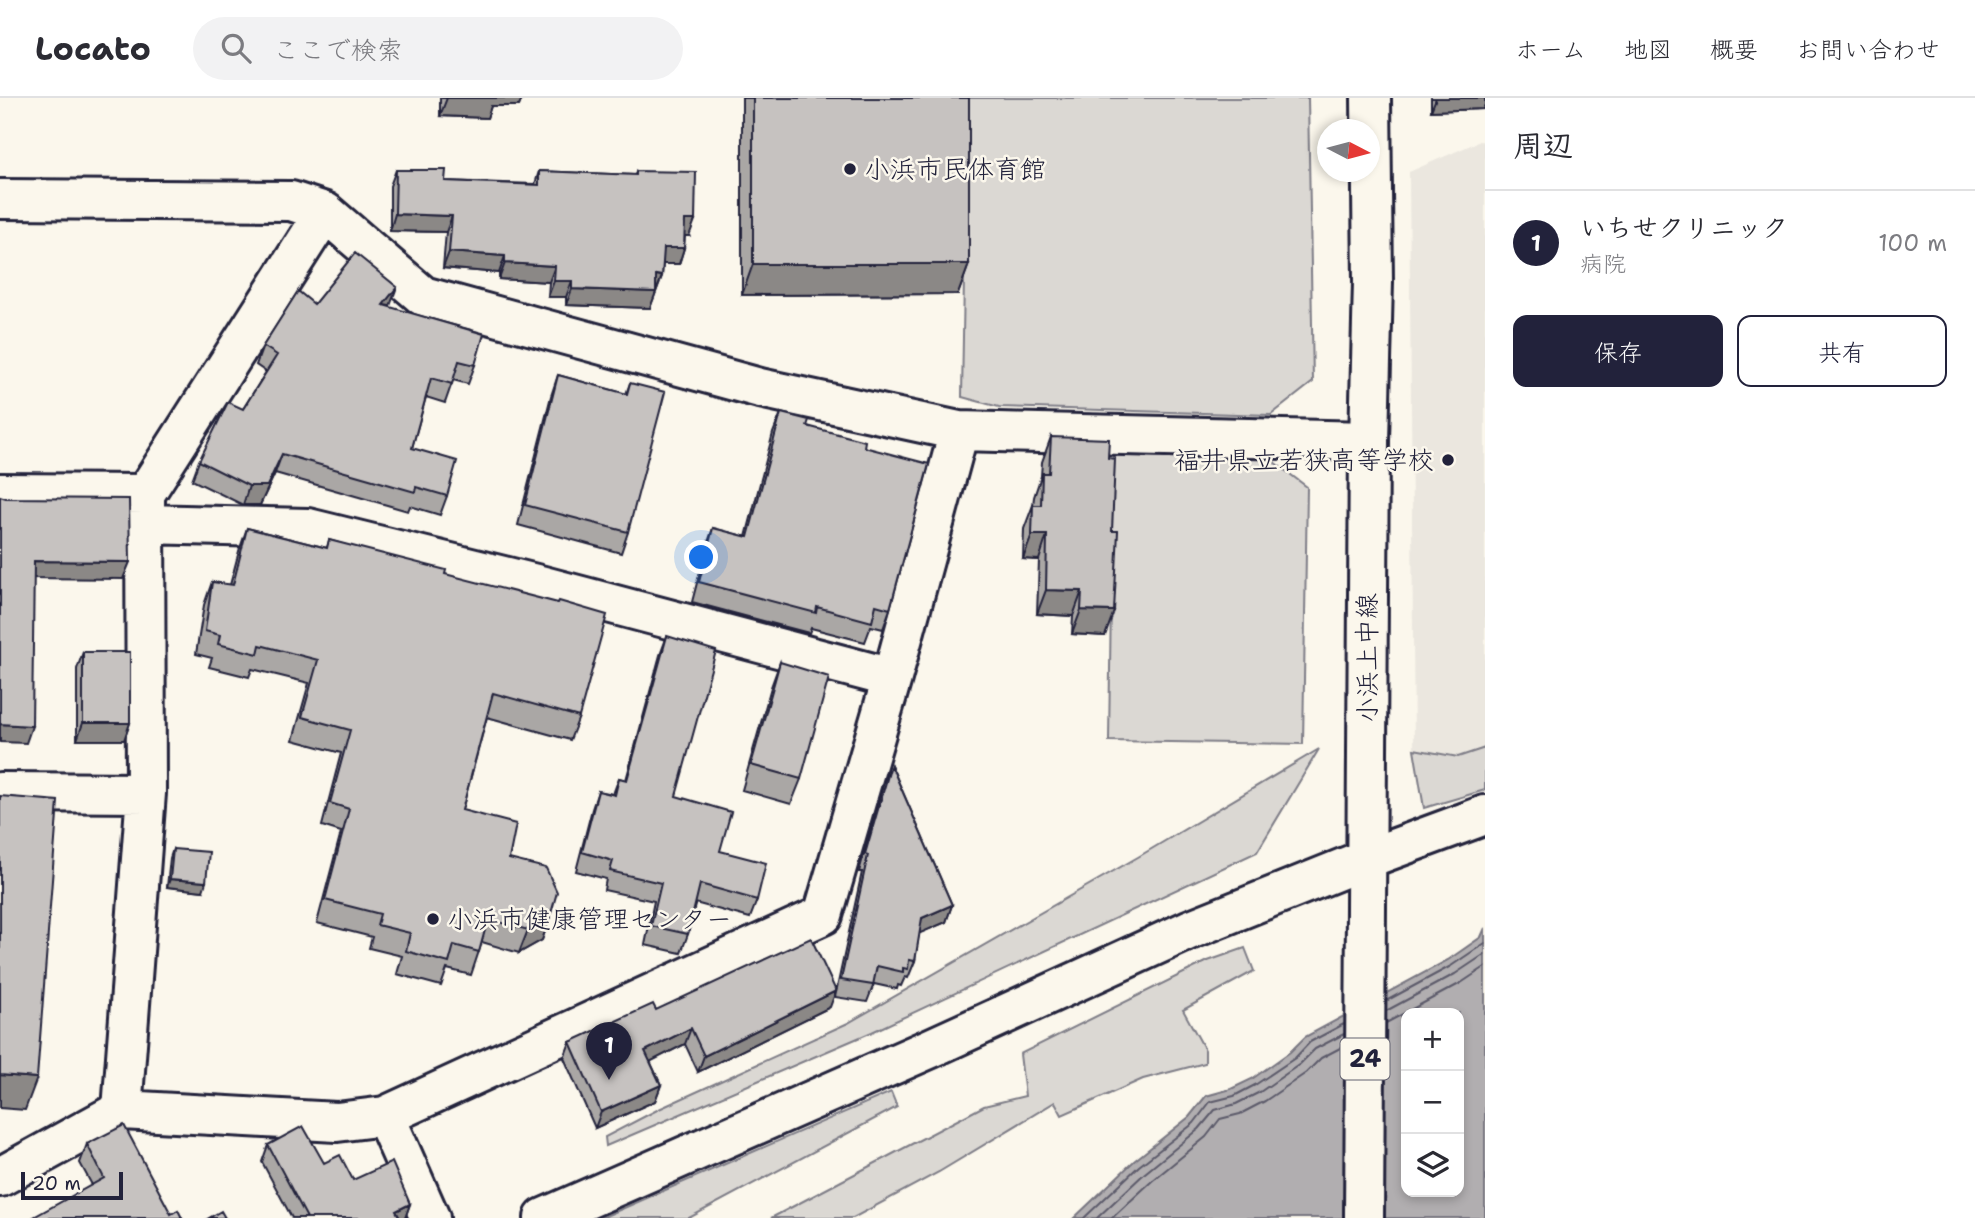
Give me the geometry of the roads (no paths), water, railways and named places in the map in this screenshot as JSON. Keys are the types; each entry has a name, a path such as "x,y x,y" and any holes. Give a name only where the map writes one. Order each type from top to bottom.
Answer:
{"street":[{"name":"小浜上中線","path":"1364,1218 1369,441 1373,282 1371,98"},
{"path":"0,199 291,201 325,212 423,296 760,388 959,431 1369,441"},
{"path":"122,1110 146,793 145,509 325,212"},
{"path":"0,1177 122,1110 337,1122 385,1116 823,915 892,678 959,431"},
{"path":"0,493 308,528 536,584 892,678"},
{"path":"0,792 146,793"},
{"path":"544,1218 931,1048 1189,930 1485,815"},
{"path":"385,1116 430,1218"}],"water":[{"path":"1485,928 1485,1218 1074,1218 1134,1161 1189,1117 1206,1096 1231,1089 1252,1079 1290,1052 1305,1037 1448,960 1481,937"}],"place":[{"name":"小浜市民体育館","path":"850,169"},
{"name":"福井県立若狭高等学校","path":"1448,460"},
{"name":"小浜市健康管理センター","path":"433,919"},
{"name":"いちせクリニック","path":"609,1080"}]}
